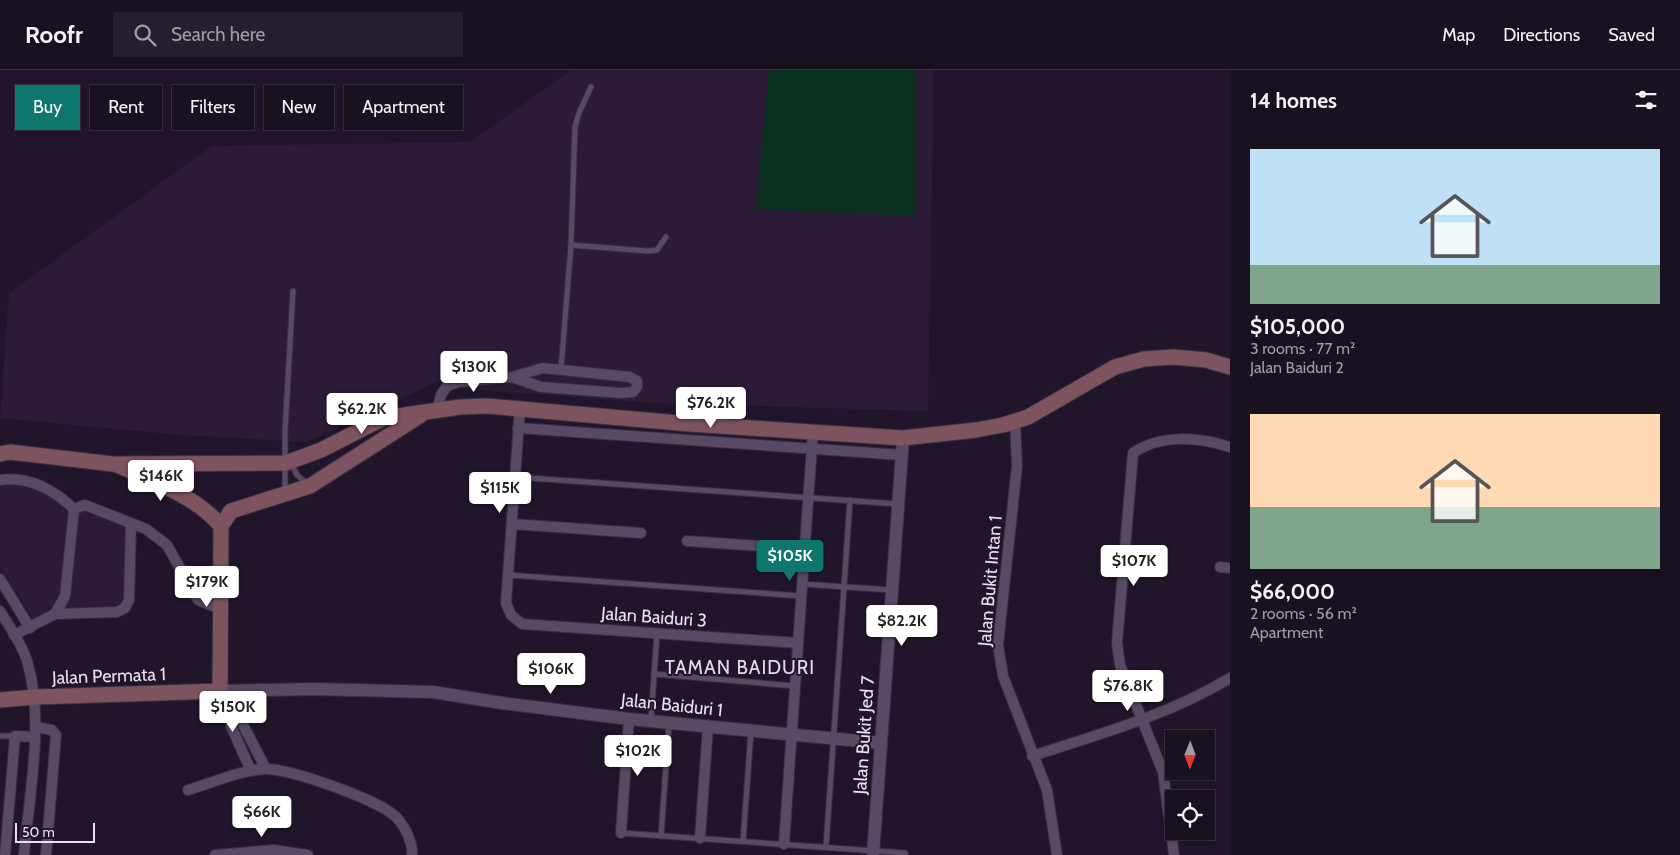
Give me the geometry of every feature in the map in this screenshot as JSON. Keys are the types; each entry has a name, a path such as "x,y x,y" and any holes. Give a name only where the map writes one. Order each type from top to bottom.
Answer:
{"main road":[{"path":"0,454 10,452 114,464 288,463 384,418 431,411 487,406 690,424 903,438 976,430 1015,421 1053,404 1115,367 1144,359 1174,356 1206,360 1230,367"},
{"path":"220,691 222,610 221,526 231,511 310,486 431,411"},
{"path":"114,464 187,498 212,515 221,526"},
{"name":"Jalan Permata 1","path":"0,700 35,697 220,691"}],"street":[{"path":"431,411 447,386 458,382 512,377 543,368 630,377 637,381 638,387 633,392 621,393 550,388 512,377"},
{"path":"508,575 520,408"},
{"name":"Jalan Bukit Intan 1","path":"1015,421 1017,466 998,645 1003,676 1032,756 1047,790 1057,855"},
{"path":"518,428 902,455"},
{"path":"784,844 813,431"},
{"name":"Jalan Bukit Jed 7","path":"874,853 903,438"},
{"path":"1174,855 1163,772 1120,665 1116,643 1133,453 1147,443 1167,439 1213,442 1230,447"},
{"path":"0,480 9,479 38,485 58,494 74,509"},
{"path":"74,509 85,505 146,529 167,545 198,600 222,610"},
{"path":"55,614 66,596 74,509"},
{"path":"14,635 55,614 117,612 125,608 129,600 131,523"},
{"path":"512,524 641,533"},
{"path":"687,540 805,549"},
{"name":"Jalan Baiduri 3","path":"508,575 506,603 511,615 522,624 798,643"},
{"path":"0,579 30,628"},
{"path":"0,612 27,659 35,697 35,732 24,855"},
{"path":"1032,756 1143,720 1204,694 1230,678"},
{"name":"Jalan Baiduri 1","path":"220,691 314,689 434,692 502,703 651,721 881,743"},
{"path":"220,691 231,713 231,726 251,771"},
{"path":"231,713 239,717 266,769"},
{"path":"621,833 629,718"},
{"path":"700,838 708,726"},
{"path":"5,855 15,736 52,730 56,735 46,855"},
{"path":"188,790 251,771 266,769 289,772 354,794 396,817 408,836 412,855"},
{"path":"215,855 273,850 308,855"}],"lane":[{"path":"561,370 571,245 575,127 578,112 591,87"},
{"path":"571,245 648,251 657,250 666,237"},
{"path":"285,495 288,463 285,446 293,291"},
{"path":"288,463 310,486"},
{"path":"515,477 898,504"},
{"path":"826,847 850,500"},
{"path":"508,575 802,596"},
{"path":"802,584 892,590"},
{"path":"651,721 657,633"},
{"path":"654,674 795,686"},
{"path":"661,836 669,722"},
{"path":"743,842 751,730"},
{"path":"0,736 15,736"},
{"path":"621,833 826,847 874,853 905,853"}],"shaded area":[{"path":"571,70 934,70 928,411 653,403 455,388 456,373 307,442 180,435 0,418 9,293 212,146 470,142"},
{"path":"10,484 34,489 56,501 67,510 62,591 51,609 34,620 0,567 0,487"},
{"path":"85,508 128,526 122,605 109,609 62,610 76,512"}],"green space":[{"path":"769,70 915,70 916,216 756,209"}],"district":[{"name":"TAMAN BAIDURI","path":"740,667"}]}
